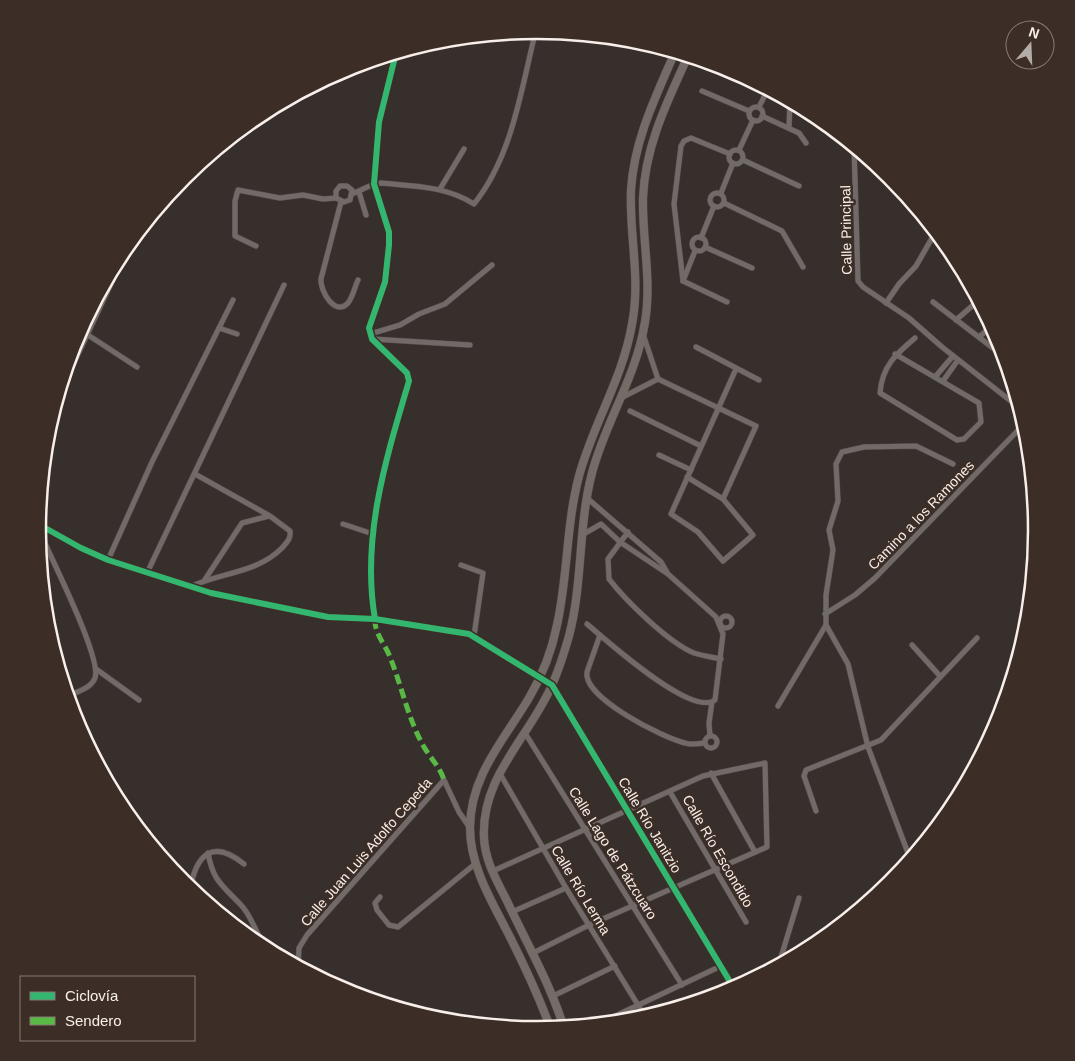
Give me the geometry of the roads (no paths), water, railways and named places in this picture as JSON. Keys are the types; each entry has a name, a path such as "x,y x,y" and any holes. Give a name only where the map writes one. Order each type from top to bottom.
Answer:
{"main road":[{"path":"548,1022 540,1000 475,864 470,828 476,788 483,769 540,676 557,626 578,480 592,435 622,363 633,322 636,268 631,190 637,146 651,106 672,58"},
{"path":"562,1021 553,996 486,854 485,816 493,785 499,772 552,685 562,659 573,619 587,498 601,446 623,397 640,351 643,334 648,302 643,200 645,175 655,132 685,62"}],"street":[{"path":"352,194 374,184 440,189 465,198 474,204 490,179 511,129 534,39"},
{"path":"374,619 370,586 373,534 382,475 409,378 407,373 371,336 370,322 385,282 390,238 374,184 379,122 394,61"},
{"path":"702,92 749,111"},
{"path":"759,107 765,95"},
{"path":"749,111 753,107 759,107"},
{"path":"749,111 749,116 753,120 758,121 762,116 762,111 759,107"},
{"path":"789,128 790,109"},
{"path":"762,116 801,134 806,144"},
{"path":"739,150 753,120"},
{"path":"683,281 674,204 681,146 684,141 690,138 730,154"},
{"path":"440,189 464,149"},
{"path":"730,154 734,150 739,150"},
{"path":"733,164 739,164 743,160 743,154 739,150"},
{"path":"730,154 733,164"},
{"name":"Calle Principal","path":"854,154 858,281 863,287 909,318 1012,402"},
{"path":"743,160 799,186"},
{"path":"721,193 733,164"},
{"path":"256,246 235,236 235,201 238,190 280,198 303,195 338,200 350,200 352,194 350,188 343,185 337,188 338,200 321,288 332,304 345,305 350,301 358,280"},
{"path":"359,192 366,215"},
{"path":"721,193 724,196 724,203"},
{"path":"714,206 710,200 711,195 721,193"},
{"path":"714,206 718,207 724,203"},
{"path":"724,203 782,231 803,267"},
{"path":"701,238 714,206"},
{"path":"886,303 899,284 916,266 932,237"},
{"path":"695,251 692,241 696,238 701,238"},
{"path":"701,238 706,243 705,247"},
{"path":"695,251 700,251 705,247"},
{"path":"705,247 752,268"},
{"path":"683,281 695,251"},
{"path":"371,336 445,304 492,265"},
{"path":"683,281 727,302"},
{"path":"147,573 284,285"},
{"path":"78,356 107,295"},
{"path":"108,560 152,462 233,300"},
{"path":"933,302 995,349"},
{"path":"956,320 974,304"},
{"path":"219,328 237,334"},
{"path":"979,337 987,330"},
{"path":"643,334 658,379 756,426 723,498"},
{"path":"88,335 137,367"},
{"path":"371,336 470,345"},
{"path":"895,354 979,403 982,422 961,441 880,393 890,359 895,354 915,338"},
{"path":"696,348 759,380"},
{"path":"935,377 956,358"},
{"path":"943,381 956,358"},
{"path":"687,477 723,498 753,535 724,561 698,532 671,514 690,470 736,369"},
{"path":"623,397 658,379"},
{"path":"630,411 701,446"},
{"name":"Camino a los Ramones","path":"825,614 856,595 875,578 1019,430"},
{"path":"908,853 868,747 848,664 826,624 825,614 833,550 829,530 838,501 836,464 842,452 864,447 916,446 952,464"},
{"path":"659,455 690,470"},
{"path":"192,586 247,570 275,555 289,540 291,534 290,531 270,516 195,474"},
{"path":"587,498 664,565 668,574"},
{"path":"204,581 242,522 270,516"},
{"path":"582,536 608,516"},
{"path":"343,524 373,534"},
{"path":"600,524 620,542 668,574 716,617 720,624 723,634 721,659 718,681 712,702 709,723 710,736"},
{"path":"46,528 81,548 108,560 211,593 328,617 374,619 474,636 483,573 461,565"},
{"path":"628,532 608,559 609,579 647,618 685,648 703,656 721,659"},
{"path":"47,547 84,632 96,669 95,678 91,685 74,694"},
{"path":"587,624 660,683 676,693 705,702 712,702"},
{"path":"778,706 826,624"},
{"path":"600,634 586,677 589,684 608,702 648,728 686,744 704,743 710,749 716,746 716,738 710,736"},
{"name":"Calle Río Janitzio","path":"474,636 552,685 673,890 731,983"},
{"path":"816,811 804,776 806,770 868,747 886,736 977,638"},
{"path":"912,645 940,676"},
{"path":"96,669 139,700"},
{"name":"Calle Lago de Pátzcuaro","path":"525,732 682,985"},
{"path":"704,743 705,739 710,736"},
{"path":"493,872 711,773 764,763 767,847 635,907 589,925 533,954"},
{"name":"Calle Río Lerma","path":"499,772 566,888 641,1011"},
{"path":"711,773 755,852"},
{"name":"Calle Juan Luis Adolfo Cepeda","path":"298,960 299,948 306,935 444,780 459,812 470,828"},
{"name":"Calle Río Escondido","path":"670,792 746,922"},
{"path":"192,880 196,864 208,852 225,852 244,864"},
{"path":"208,852 211,868 217,882 245,910 257,934"},
{"path":"380,897 375,903 376,910 389,925 398,927 475,864"},
{"path":"512,912 566,888"},
{"path":"781,957 799,898"},
{"path":"553,996 615,966"},
{"path":"617,1016 721,966"}]}
